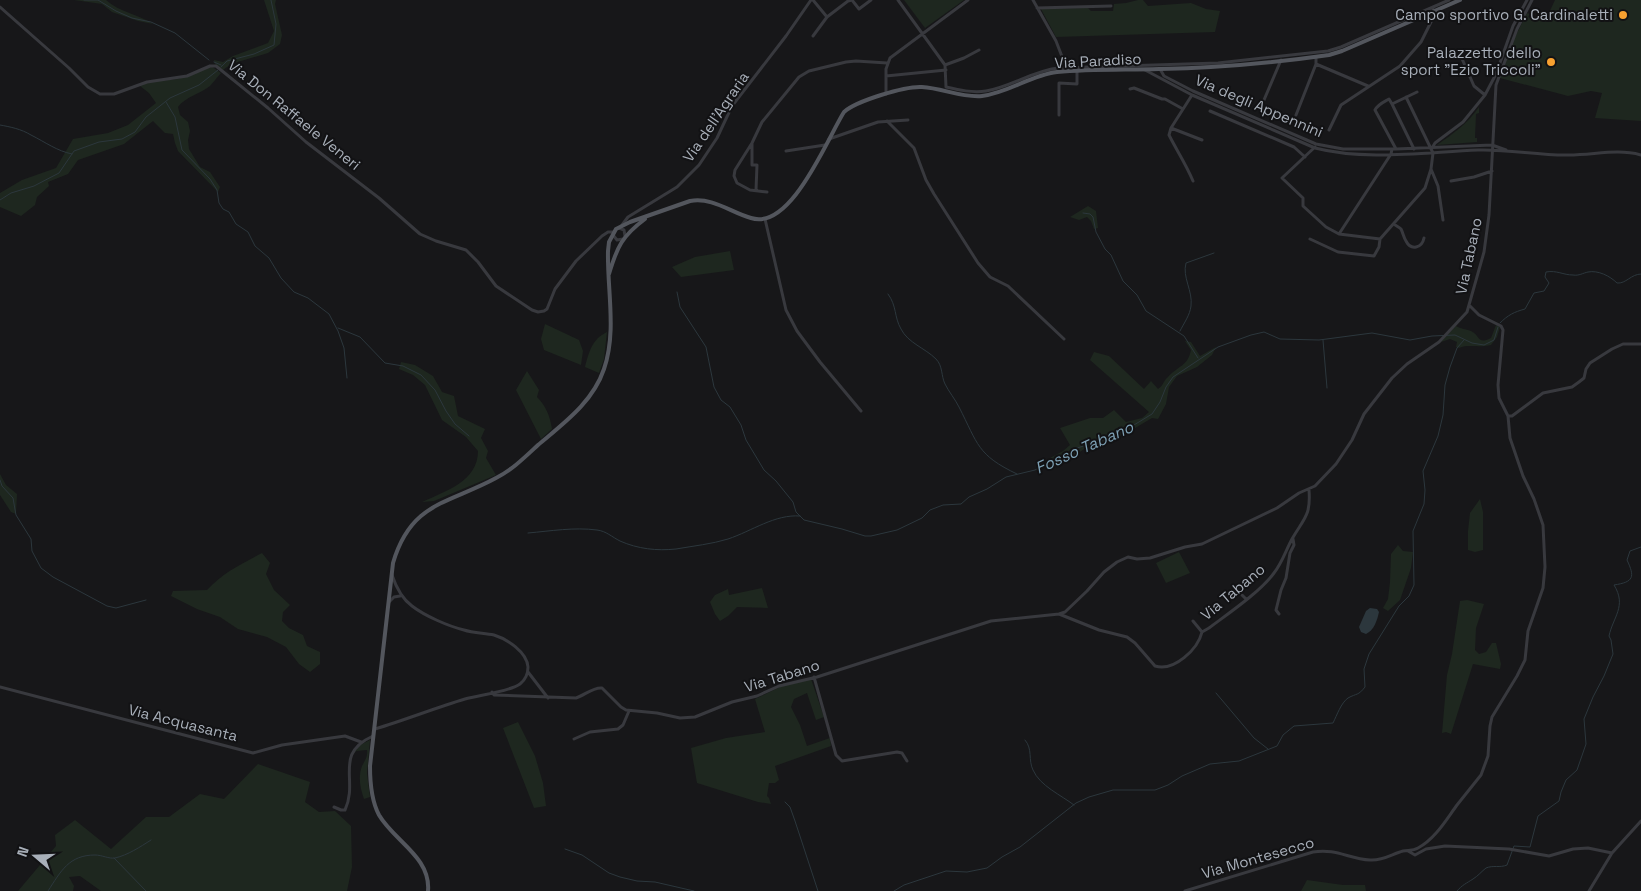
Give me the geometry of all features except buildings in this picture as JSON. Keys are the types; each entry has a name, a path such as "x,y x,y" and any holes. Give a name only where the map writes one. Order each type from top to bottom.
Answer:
{"main road":[{"name":"Via Paradiso","path":"765,219 776,214 798,194 840,119 848,109 860,102 901,90 922,87 970,96 982,96 994,94 1054,73 1171,69 1316,57 1342,51 1433,9 1459,0"},
{"path":"428,891 428,879 422,864 388,826 376,808 370,782 370,766 393,563 401,543 412,524 422,514 434,506 496,478 559,428 586,402 597,385 608,353 610,330 608,251 613,233 619,227 700,199 722,205 750,218 757,220 765,219"},
{"path":"609,276 616,251 624,238 649,216"}],"street":[{"path":"812,0 827,17"},
{"name":"Via dell'Agraria","path":"619,227 628,217 677,187 699,165 717,138 732,106 812,0"},
{"path":"813,36 827,17 848,1 852,0 859,9 871,0"},
{"path":"898,0 924,33 945,65 946,87 969,92 984,92 1042,71 1066,68 1218,65 1328,51 1433,9 1449,0"},
{"path":"886,95 887,63 896,53 968,0"},
{"path":"1033,0 1056,41 1066,68"},
{"path":"1431,148 1463,122 1485,95 1496,74 1513,26 1527,0"},
{"name":"Via Tabano","path":"629,711 656,713 680,718 695,717 732,702 757,696 779,686 814,677 991,621 1065,612 1104,572 1117,562 1128,557 1136,559 1150,558 1185,547 1202,544 1278,508 1323,479 1352,440 1364,414 1392,378 1407,364 1442,338 1459,321 1470,306 1487,233 1491,198 1496,91 1499,75 1517,29 1532,0"},
{"path":"1037,8 1111,6"},
{"name":"Via Don Raffaele Veneri","path":"0,7 69,68 88,88 100,94 114,94 147,82 178,78 210,66 216,66 306,142 379,198 420,234 466,250 501,290 536,311 547,309 555,289 576,261 602,236 608,232 613,233"},
{"path":"1329,130 1341,104 1400,66 1410,55 1421,42 1434,16 1433,9"},
{"path":"945,65 979,50"},
{"path":"1459,52 1474,86 1485,95"},
{"path":"1296,114 1316,64 1316,57"},
{"path":"1261,107 1281,60"},
{"path":"767,192 750,190 737,183 734,176 735,170 762,122 799,77 809,72 846,62 887,63"},
{"path":"1316,64 1369,86"},
{"path":"1160,69 1158,75 1160,78"},
{"name":"Via degli Appennini","path":"1160,69 1164,76 1194,91 1315,146 1343,149 1414,149 1492,145"},
{"path":"1168,78 1171,69"},
{"path":"886,76 946,70"},
{"name":"Via degli Appennini","path":"1144,70 1192,95 1315,146 1343,154 1509,151"},
{"path":"1059,115 1059,84 1077,84 1077,71"},
{"path":"1130,89 1134,88 1166,99 1183,109"},
{"path":"1392,104 1417,92"},
{"name":"Via degli Appennini","path":"1171,128 1192,95"},
{"path":"1310,239 1338,252 1374,256 1379,247 1380,239 1425,188 1431,170 1433,153 1406,97"},
{"path":"1339,234 1394,149 1376,112 1379,104 1389,99 1414,149"},
{"path":"1210,111 1294,147 1305,157"},
{"path":"829,139 868,125 908,120"},
{"path":"888,121 914,148 926,180 985,273 1008,286 1064,338"},
{"path":"1193,180 1186,163 1181,158 1169,135 1171,128 1202,140"},
{"path":"752,142 752,165 757,165 756,190"},
{"path":"786,151 825,145"},
{"path":"1492,145 1509,151 1566,156 1629,152 1641,155"},
{"path":"1315,146 1282,178 1303,198 1303,206 1326,227 1339,234 1380,239"},
{"path":"1431,170 1438,186 1443,220"},
{"path":"1451,181 1474,177 1492,171"},
{"path":"765,219 786,310 797,331 820,362 861,411"},
{"path":"1394,224 1401,229 1406,242 1410,246 1416,248 1420,246 1424,238"},
{"path":"613,233 615,239 624,238 624,230 619,227"},
{"name":"Via Montesecco","path":"1185,891 1323,850 1374,860 1383,859 1403,851 1413,850 1421,846 1444,824 1481,775 1488,756 1492,717 1525,660 1528,631 1543,588 1545,567 1543,525 1523,476 1510,438 1508,416 1498,394 1503,334 1501,326 1479,315 1470,306"},
{"path":"1508,416 1542,393 1572,387 1584,378 1590,363 1612,349 1623,344 1641,344"},
{"name":"Via Tabano","path":"1059,614 1099,630 1127,638 1136,643 1148,659 1158,667 1175,663 1200,641 1202,632 1210,628 1246,599 1275,572 1293,538 1307,518 1308,490"},
{"path":"1279,614 1276,610 1286,578 1290,553 1294,545 1293,538"},
{"path":"392,574 399,594"},
{"path":"375,729 466,699 512,688 520,684 528,672 528,664 520,651 502,638 463,630 411,606 399,594 390,590"},
{"path":"389,602 399,594"},
{"path":"1242,595 1246,599"},
{"path":"1193,620 1202,632"},
{"path":"528,672 549,698"},
{"path":"814,677 839,760 898,752 902,753 907,761"},
{"name":"Via Acquasanta","path":"0,687 254,753 282,745 345,736 361,742"},
{"path":"492,692 494,695 576,698 585,695 595,688 602,688 621,707 629,711 623,725 618,729 590,732 574,739"},
{"path":"334,807 343,810 346,808 352,754 361,742 374,736"},
{"path":"1589,891 1612,853 1641,821"},
{"path":"1408,851 1415,855 1426,849 1445,846 1509,849 1549,856 1588,848 1612,853"}],"shaded area":[{"path":"74,0 106,0 153,24 112,12 102,4"},
{"path":"264,0 276,0 275,4 282,35 280,44 268,53 231,64 223,70 215,64 214,60 223,62 233,56 268,43 274,31"},
{"path":"904,0 964,0 925,28"},
{"path":"1143,0 1148,6 1191,3 1206,9 1220,11 1215,32 1056,37 1041,9 1088,8 1091,11 1113,11 1114,4"},
{"path":"1555,0 1641,0 1641,121 1595,118 1602,93 1591,91 1568,96 1500,78 1514,39 1527,13 1530,14 1528,17 1545,21"},
{"path":"211,66 221,73 210,86 178,107 180,115 188,122 190,131 189,149 200,167 210,172 220,187 218,192 178,151 173,134 165,133 153,121 124,144 78,160 68,174 48,182 49,186 37,197 35,205 21,216 0,207 0,193 22,180 56,168 73,139 108,133 128,125 156,103 149,93 140,86 149,82 178,79"},
{"path":"1479,107 1479,113 1476,114 1475,138 1477,138 1477,142 1437,145 1465,123"},
{"path":"1088,206 1096,211 1098,228 1094,229 1087,217 1079,220 1070,217"},
{"path":"730,251 734,270 681,277 672,267 695,257"},
{"path":"545,324 579,340 583,351 581,365 544,350 541,339"},
{"path":"1496,325 1500,327 1497,337 1491,345 1459,348 1456,347 1457,342 1450,339 1441,342 1456,326 1471,331 1483,341 1487,340 1491,338"},
{"path":"607,332 604,359 599,373 585,367 595,342"},
{"path":"1185,341 1191,342 1200,356 1216,347 1212,355 1197,367 1177,376 1169,387 1166,404 1158,419 1152,418 1125,434 1104,443 1087,447 1065,462 1050,458 1070,445 1060,428 1090,418 1103,418 1114,410 1126,422 1142,418 1149,412 1090,360 1094,352 1109,356 1144,389 1151,381 1158,389 1166,378 1188,359 1191,350"},
{"path":"401,362 415,365 433,376 442,392 454,396 458,416 485,429 481,438 488,451 486,458 496,475 434,501 422,502 459,484 467,477 477,461 478,451 466,437 442,420 425,385 413,375 399,369"},
{"path":"527,371 539,390 537,397 545,408 551,424 552,429 541,439 516,390"},
{"path":"0,474 6,485 17,494 16,514 11,512 0,495"},
{"path":"1480,499 1483,512 1483,550 1475,552 1468,550 1468,531 1470,513"},
{"path":"1398,545 1403,551 1413,552 1411,568 1400,600 1388,611 1383,608 1388,599 1391,554"},
{"path":"1179,552 1190,573 1166,583 1156,563"},
{"path":"262,553 270,563 266,574 274,590 290,605 283,612 282,621 289,628 303,635 307,646 320,652 320,664 310,672 299,664 286,647 267,637 238,629 220,617 197,609 171,596 173,591 207,590 226,573"},
{"path":"762,588 768,608 737,607 720,621 710,602 715,595 728,589 729,595"},
{"path":"1467,600 1484,604 1476,628 1475,650 1479,654 1486,652 1492,643 1496,643 1501,664 1500,669 1473,664 1451,734 1442,733 1447,675 1460,601"},
{"path":"1370,608 1377,609 1379,612 1375,625 1366,634 1361,632 1359,627 1366,611"},
{"path":"811,679 824,717 816,720 807,693 794,699 791,707 807,746 830,738 831,746 775,766 779,780 775,783 769,783 767,796 771,804 758,802 697,783 691,748 726,738 765,732 755,699 782,686"},
{"path":"518,722 535,756 543,783 546,806 534,808 503,728"},
{"path":"370,740 367,773 370,797 364,799 360,774 367,757 367,750 356,751 353,755 358,746"},
{"path":"258,764 310,782 305,802 319,812 335,811 351,826 352,867 347,891 101,891 80,876 69,877 74,886 73,891 18,891 56,846 55,835 75,820 111,849 146,817 169,817 200,794 224,799"},
{"path":"1307,880 1343,885 1365,885 1366,891 1301,891"}],"waterway":[{"path":"84,0 98,0 132,18 151,22 175,33 209,60"},
{"path":"221,67 227,61 254,54 274,45 276,24 271,0"},
{"path":"214,62 221,65"},
{"path":"0,200 11,193 34,186 59,173 74,151 99,142 122,139 135,132 146,117 170,98 199,85 218,70"},
{"path":"166,102 175,117 182,150 210,179 217,190 219,203 223,209 229,212 236,224 248,232 255,246 269,258 281,278 294,292 308,298 329,314 344,348 347,378"},
{"path":"0,125 23,131 56,149 72,154"},
{"path":"1083,213 1090,214 1093,217 1096,232 1105,249 1111,255 1123,281 1137,295 1146,311 1184,336 1198,358"},
{"path":"1180,331 1191,306 1185,274 1186,263 1214,253"},
{"name":"Fosso Tabano","path":"1500,323 1511,314 1525,309 1534,293 1544,291 1549,283 1545,277 1546,272 1575,275 1596,272 1611,278 1617,283 1641,274"},
{"name":"Fosso Tabano","path":"677,292 680,307 706,347 714,387 721,400 730,407 741,425 746,440 764,470 776,481 793,502 796,512 804,520 865,536 897,530 922,518 930,510 943,505 961,504 969,497 987,489 1006,477 1035,470 1077,448 1107,439 1129,428 1152,414 1173,377 1218,347 1251,335 1264,332 1280,339 1319,340 1372,333 1410,340 1432,336 1455,335 1472,343 1484,345 1494,340 1498,327"},
{"path":"888,294 904,334 912,342 932,355 938,362 945,384 980,447 994,461 1017,474"},
{"path":"338,328 360,337 385,363 403,366 421,375 435,390 455,424 469,436"},
{"path":"1323,340 1327,388"},
{"path":"894,891 904,885 946,871 967,872 987,868 1020,847 1076,803 1089,797 1113,790 1155,790 1210,764 1239,761 1277,746 1283,735 1294,726 1333,723 1339,709 1346,700 1359,693 1365,687 1364,669 1369,654 1399,606 1409,596 1414,585 1413,531 1424,504 1423,471 1438,436 1443,415 1445,385 1450,367 1457,348 1464,340"},
{"path":"0,480 2,486 13,498 16,515 31,539 32,551 41,568 53,577 107,606 116,608 146,600"},
{"path":"528,533 571,529 597,530 634,546 669,550 722,541 773,520 800,516"},
{"path":"1457,891 1486,868 1507,865 1514,846 1530,847 1538,816 1559,801 1566,780 1577,770 1586,744 1584,719 1613,654 1609,636 1619,605 1618,592 1614,585 1626,582 1631,578 1632,575 1627,560 1630,551 1641,547"},
{"path":"1216,693 1254,738 1268,749"},
{"path":"1025,740 1029,747 1032,766 1036,776 1074,805"},
{"path":"785,802 790,807 818,891"},
{"path":"48,891 62,871 72,861 95,855 110,858 120,857 151,840"},
{"path":"565,849 582,855 609,873 620,877 637,881 655,882 694,891"},
{"path":"114,858 146,891"}],"place":[{"name":"Campo sportivo G. Cardinaletti","path":"1623,15"},
{"name":"Palazzetto dello sport \"Ezio Triccoli\"","path":"1551,62"}]}
